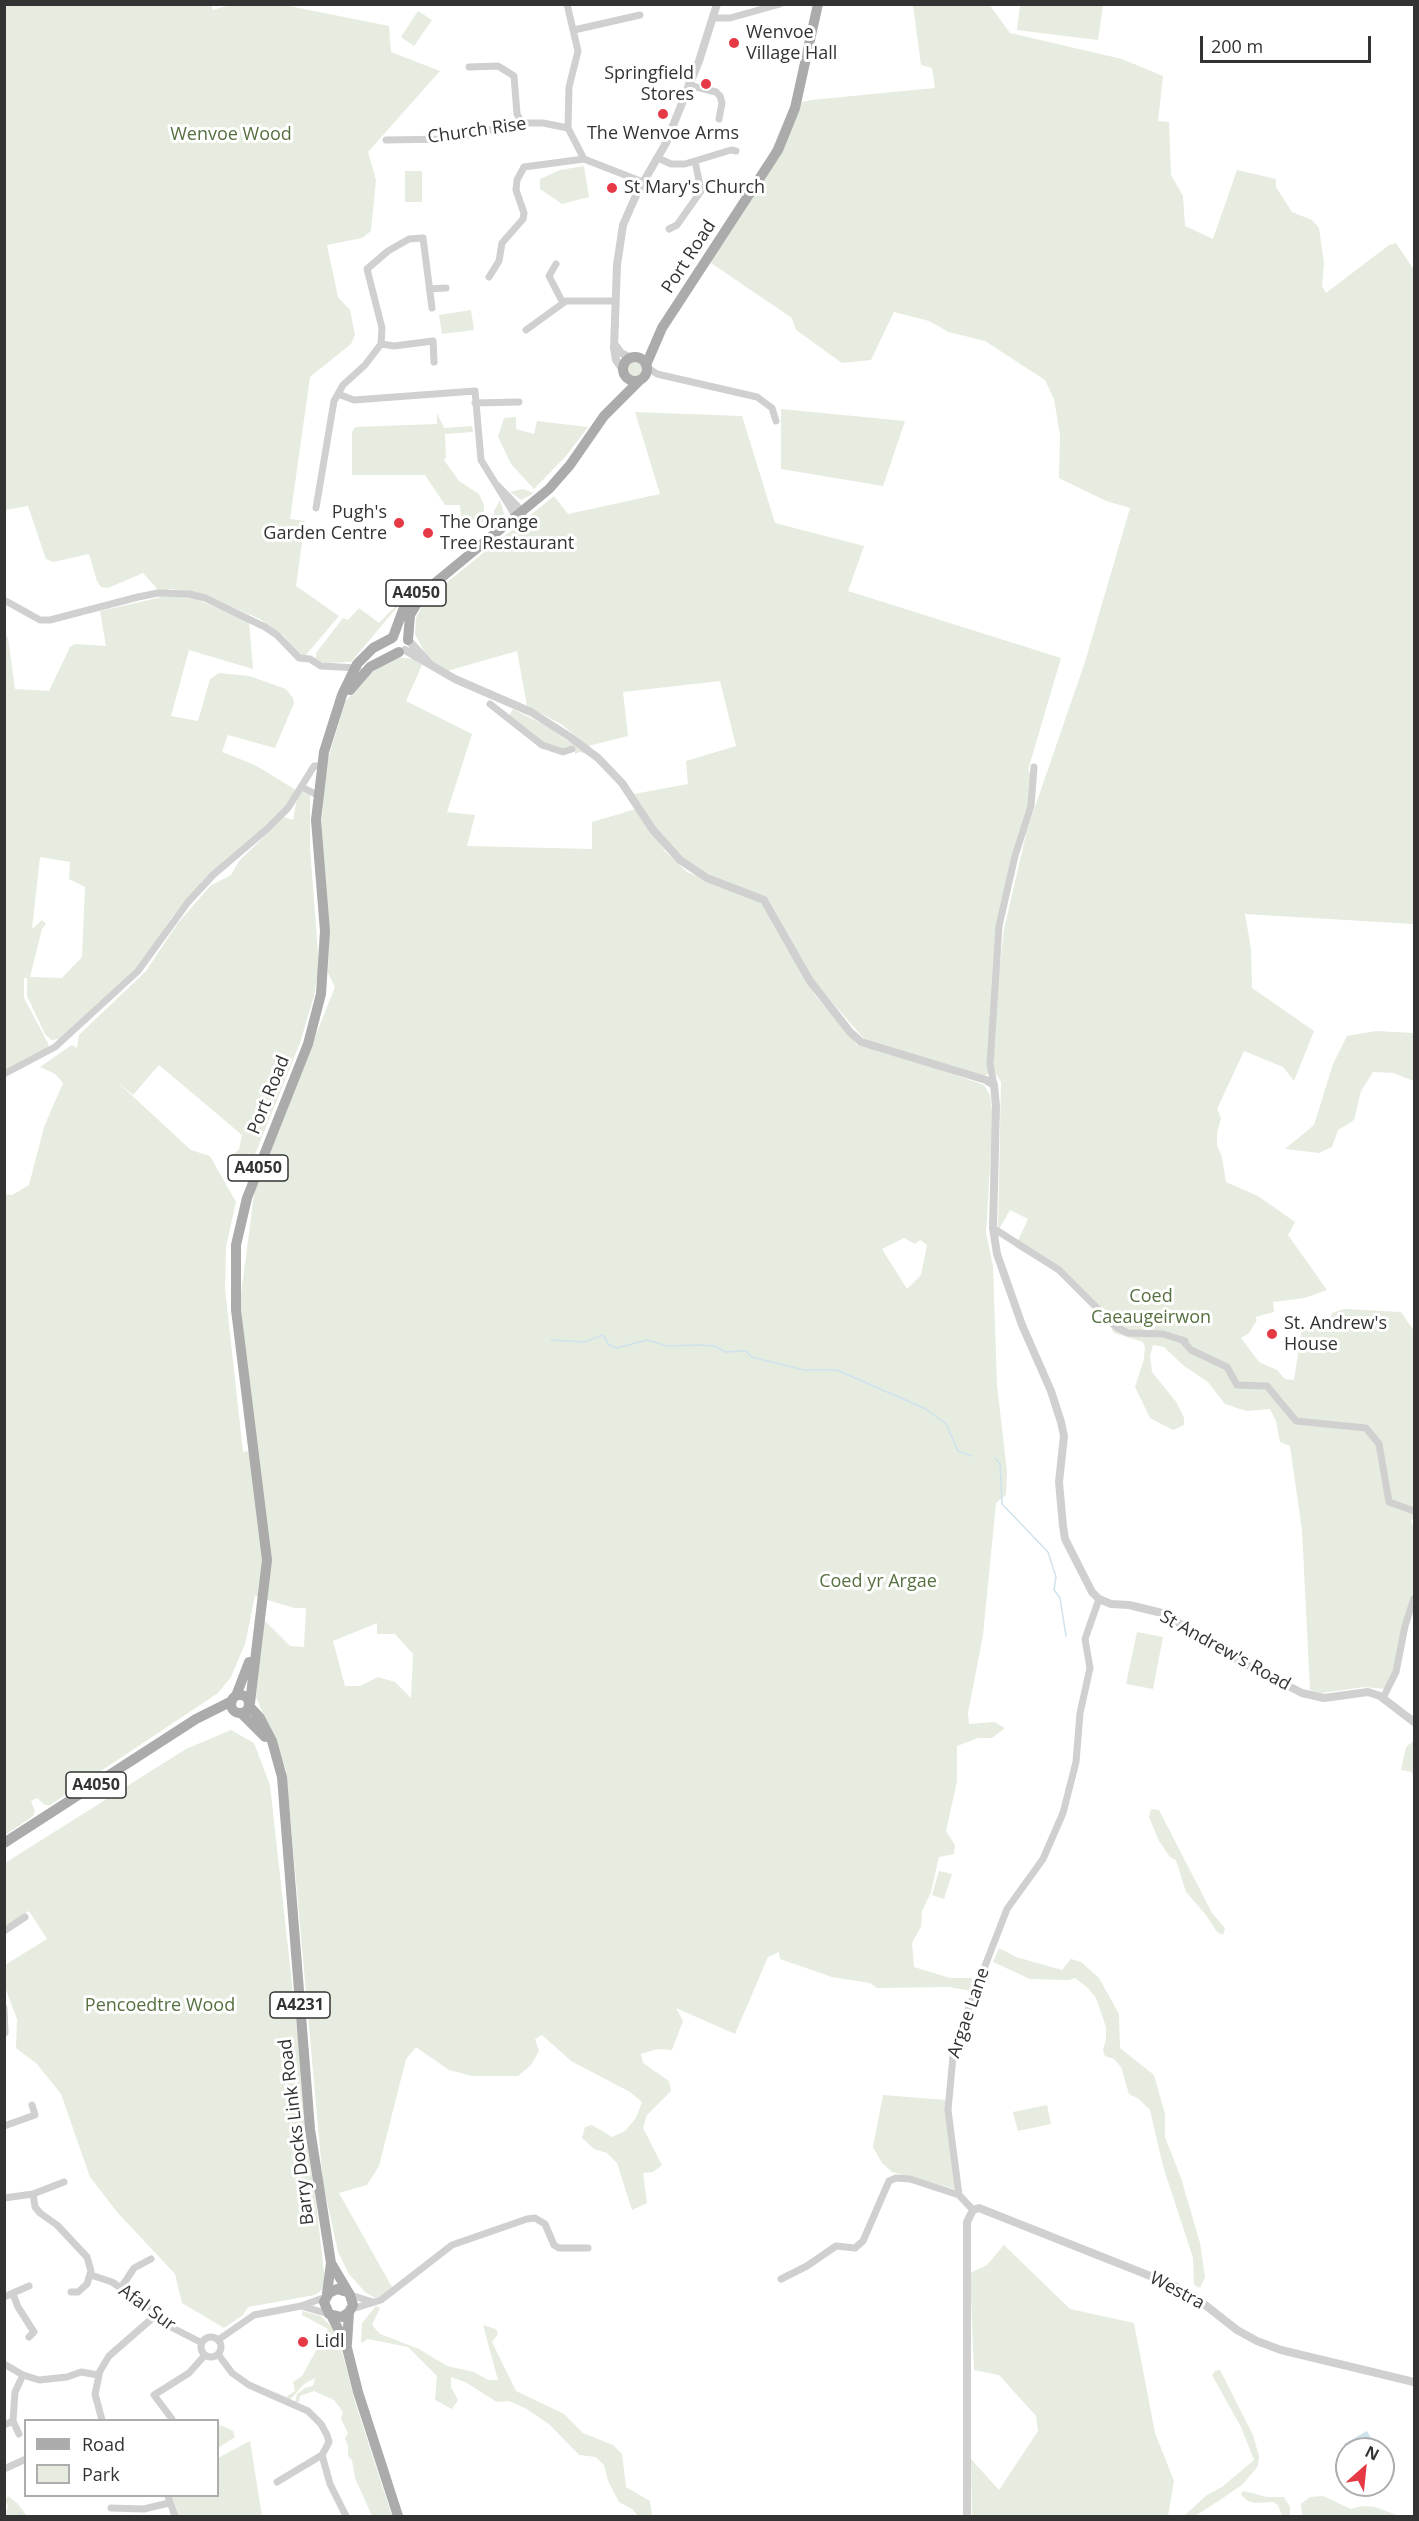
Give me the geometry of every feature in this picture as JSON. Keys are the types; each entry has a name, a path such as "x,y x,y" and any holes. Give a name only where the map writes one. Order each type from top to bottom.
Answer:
{"main road":[{"name":"Port Road","path":"604,416 641,379 662,328 778,150 795,108 818,4"},
{"name":"Port Road","path":"339,705 360,676 377,662 405,646 410,615 417,601 456,564 549,489 570,465 621,387 625,363 662,328"},
{"path":"632,357 641,359 646,366"},
{"path":"623,372 632,381 641,379"},
{"name":"Port Road","path":"240,1705 257,1640 267,1581 267,1552 236,1310 235,1256 249,1191 308,1044 321,994 325,944 317,845 317,795 322,766 339,705 356,668 368,652 393,638 400,617 411,598 438,574 456,564"},
{"path":"393,638 401,634 405,646"},
{"name":"A4050","path":"4,1843 188,1726 240,1705"},
{"name":"Barry Docks Link Road","path":"240,1705 263,1724 272,1741 283,1783 310,2129 331,2263 326,2296"},
{"name":"Barry Docks Link Road","path":"331,2263 349,2293"},
{"path":"326,2296 338,2289 349,2293"},
{"name":"A4231","path":"346,2344 351,2311 349,2293"},
{"name":"A4231","path":"326,2296 324,2307 346,2344 361,2401 398,2517"},
{"path":"330,2315 342,2317 351,2311"}],"street":[{"path":"567,4 578,51 569,87 568,128 584,159"},
{"path":"623,372 616,360 615,301 620,235 625,218 658,158 689,83 717,4"},
{"path":"713,18 730,18 780,4"},
{"path":"574,30 639,15"},
{"path":"469,67 498,66 514,76 517,114 522,123"},
{"path":"620,78 659,72 674,73 689,83 716,92 720,96 722,103 719,119"},
{"name":"Church Rise","path":"386,140 448,139 522,123 543,123 568,128"},
{"path":"658,158 671,164 736,151"},
{"path":"489,277 499,261 502,243 523,219 524,213 516,190 517,180 524,167 584,159 643,182"},
{"path":"669,229 676,225 701,191 695,161"},
{"path":"316,508 334,401 343,385 372,357 381,344 382,328 367,269 410,239 423,238 432,308"},
{"path":"556,264 549,276 563,303"},
{"path":"430,290 446,288"},
{"path":"526,330 563,303 575,300 615,301"},
{"path":"381,344 394,346 433,341 434,362"},
{"path":"616,346 621,353 632,357"},
{"path":"646,366 657,374 757,397 772,408 776,422"},
{"path":"641,379 657,374"},
{"path":"338,394 354,400 475,391 481,460 519,515"},
{"path":"475,403 519,402"},
{"path":"4,600 40,620 50,620 146,596 189,594 205,598 266,627 299,658 310,659 321,666 361,669 371,662 377,662"},
{"path":"405,646 431,666 469,686 510,702 556,728 598,758 622,783 653,831 680,860 707,878 764,900 810,981 861,1042 990,1082"},
{"path":"504,715 510,702"},
{"path":"490,704 542,745 563,752 572,749"},
{"path":"4,1074 55,1047 138,971 188,902 274,822 302,787 314,766 322,766"},
{"path":"1034,767 1031,806 1015,856 999,926 990,1064 990,1082 996,1106 993,1228 1002,1269 1022,1325 1051,1391 1061,1422 1064,1436 1059,1498 1065,1539 1087,1584 1099,1599"},
{"path":"302,787 317,795"},
{"path":"993,1228 1059,1270 1116,1328 1128,1334 1163,1334 1185,1341 1191,1350 1227,1367 1237,1385 1267,1386 1296,1421 1366,1428 1379,1444 1389,1502 1414,1511"},
{"path":"1383,1698 1396,1672 1405,1626 1414,1598"},
{"name":"St Andrew's Road","path":"1099,1599 1111,1604 1129,1605 1162,1613 1245,1664 1302,1693 1324,1698 1368,1692 1383,1698 1414,1722"},
{"name":"Argae Lane","path":"958,2195 948,2110 954,2046 1007,1909 1043,1859 1063,1813 1076,1762 1080,1713 1090,1668 1085,1639 1099,1599"},
{"path":"4,1931 25,1917"},
{"path":"4,2008 5,2033"},
{"path":"4,2126 35,2115 32,2105"},
{"path":"781,2279 807,2266 836,2246 855,2248 863,2241 889,2181 896,2178 910,2179 958,2195 973,2210 967,2222 967,2517"},
{"path":"4,2198 33,2194 64,2182"},
{"path":"33,2194 35,2207 40,2213 57,2225 87,2257 91,2275 87,2284 75,2294"},
{"name":"Westra","path":"973,2210 986,2209 1173,2285 1196,2297 1237,2330 1257,2341 1281,2350 1414,2382"},
{"path":"351,2311 375,2302 452,2245 527,2219 535,2218 545,2224 554,2245 559,2248 588,2248"},
{"path":"121,2288 134,2268 150,2259"},
{"name":"Afal Sur","path":"91,2275 106,2279 121,2288 146,2304 176,2330 202,2343"},
{"path":"4,2297 29,2286"},
{"path":"349,2293 375,2302"},
{"path":"13,2294 18,2307 34,2332 29,2337"},
{"path":"218,2340 254,2315 301,2306 326,2296"},
{"path":"301,2306 330,2315"},
{"path":"101,2419 95,2394 98,2375 109,2356 156,2315"},
{"path":"209,2337 218,2340 221,2349 218,2354 210,2357 205,2355 201,2349 202,2343 209,2337"},
{"path":"218,2354 232,2373 249,2385 308,2411 321,2424 327,2435 329,2442 322,2455 277,2482"},
{"path":"172,2419 154,2395 189,2373 205,2355"},
{"path":"4,2364 39,2379 67,2377 81,2372 98,2375"},
{"path":"19,2434 12,2421 15,2392 23,2374"},
{"path":"4,2425 12,2421"},
{"path":"322,2455 330,2484 346,2517"},
{"path":"4,2469 24,2460"},
{"path":"111,2508 144,2509 168,2499 175,2517"}],"green space":[{"name":"Wenvoe Wood","path":"211,4 213,10 230,5 284,5 389,26 391,52 440,71 368,152 376,180 371,231 362,238 327,245 338,297 350,310 355,335 351,344 310,377 290,519 305,521 296,586 339,616 305,656 300,656 283,635 260,619 204,595 172,589 159,591 143,573 108,588 101,587 89,554 53,562 46,559 28,506 5,510 4,5"},
{"name":"Coed Caeaugeirwon","path":"989,4 1010,33 1122,59 1163,76 1158,121 1169,122 1171,175 1183,196 1185,226 1213,239 1237,170 1276,179 1276,187 1292,212 1312,220 1319,228 1324,263 1322,286 1326,293 1389,245 1396,243 1414,270 1414,924 1245,914 1251,949 1252,988 1314,1031 1294,1081 1283,1067 1244,1051 1217,1109 1221,1118 1217,1145 1222,1157 1226,1182 1258,1196 1295,1222 1288,1235 1327,1290 1305,1298 1273,1302 1274,1312 1255,1317 1257,1320 1249,1333 1241,1338 1259,1362 1277,1370 1285,1379 1294,1380 1302,1328 1326,1327 1332,1313 1344,1309 1401,1312 1414,1331 1414,1518 1411,1521 1414,1529 1414,1589 1391,1678 1385,1689 1364,1687 1321,1693 1310,1690 1302,1530 1290,1446 1280,1442 1276,1421 1270,1409 1246,1411 1225,1404 1208,1382 1184,1366 1164,1347 1153,1345 1150,1356 1152,1372 1177,1403 1184,1418 1184,1425 1173,1430 1150,1418 1135,1387 1144,1359 1143,1342 1114,1333 1108,1322 1067,1278 1015,1247 1028,1219 1010,1210 998,1231 1001,1082 993,1069 994,1017 1004,929 1027,830 1085,662 1130,508 1106,501 1059,478 1060,435 1054,399 1045,380 985,341 949,332 929,321 894,312 871,360 842,363 796,330 792,318 705,259 761,174 791,105 811,100 935,88 932,68 921,65 913,5"},
{"path":"1020,5 1103,5 1098,40 1017,30"},
{"path":"418,11 432,20 414,46 401,37"},
{"path":"584,166 589,197 562,204 540,189 540,179 560,170"},
{"path":"405,171 422,171 422,202 405,202"},
{"path":"471,310 474,330 442,334 439,315"},
{"path":"635,360 643,368 635,376 627,368"},
{"path":"781,409 905,421 883,486 781,469"},
{"path":"635,412 742,416 775,523 864,546 848,591 1061,658 1028,770 1032,776 1030,802 999,925 988,1074 984,1076 866,1041 816,984 769,900 692,867 658,831 634,794 688,784 686,761 736,746 720,681 623,692 628,736 588,746 561,724 527,706 517,651 447,671 435,665 425,653 415,634 416,618 425,600 554,496 568,514 660,494"},
{"path":"437,413 444,428 472,426 473,432 445,434 446,458 444,460 459,481 479,494 484,505 483,522 461,519 460,505 445,505 425,475 352,475 352,432 355,427 437,424"},
{"path":"516,417 516,429 534,434 537,421 588,427 566,456 534,489 511,464 498,437 504,418"},
{"path":"523,489 534,493 521,500 510,492"},
{"path":"500,500 504,514 495,524 494,511"},
{"path":"415,586 351,662 324,663 316,659 316,653 343,618 348,620 359,608 379,623"},
{"path":"189,596 249,622 253,669 189,650 171,716 198,721 210,679 219,673 249,676 286,689 294,703 275,748 228,735 222,752 255,765 296,790 283,810 201,885 172,917 145,960 59,1039 51,1040 45,1034 27,996 27,978 24,978 24,998 49,1045 45,1051 4,1072 4,632 8,638 15,689 49,691 70,647 75,644 106,646 100,611 162,597","holes":["40,857 70,862 69,879 85,887 82,957 62,978 30,977 42,929 46,924 42,920 32,929"]},
{"name":"Coed yr Argae","path":"395,657 414,659 422,665 406,701 472,734 447,812 475,815 467,846 592,849 592,822 636,809 665,851 687,872 756,899 767,909 815,995 857,1045 904,1057 984,1085 990,1095 993,1118 986,1233 993,1266 997,1385 1007,1472 1006,1495 996,1503 983,1635 968,1713 969,1724 994,1722 1005,1728 992,1738 978,1738 957,1746 957,1781 946,1831 955,1845 954,1854 939,1857 931,1892 922,1911 921,1927 912,1943 914,1967 950,1978 972,1978 971,1991 949,1987 877,1988 870,1983 832,1977 780,1959 779,1952 768,1957 735,2034 676,2008 683,2021 672,2050 657,2049 641,2054 643,2063 669,2081 671,2091 647,2115 643,2128 662,2165 653,2172 643,2173 647,2203 632,2210 617,2163 607,2153 594,2149 582,2138 585,2127 592,2125 612,2137 625,2131 636,2118 642,2102 630,2092 571,2061 542,2035 535,2039 539,2051 531,2065 518,2076 472,2076 449,2070 416,2047 406,2059 379,2166 367,2185 339,2193 392,2287 382,2296 375,2298 365,2292 349,2274 338,2252 323,2183 286,1769 256,1697 264,1620 290,1646 304,1647 306,1608 294,1608 255,1596 245,1644 231,1677 218,1693 50,1805 45,1805 37,1798 31,1801 35,1811 33,1816 5,1835 4,1194 12,1195 29,1185 44,1127 63,1083 55,1074 40,1067 72,1045 77,1048 79,1035 146,971 178,923 210,886 231,875 239,861 284,817 293,820 297,797 302,791 310,795 310,847 319,966 314,996 300,1043 254,1157 248,1153 241,1168 230,1159 239,1149 242,1135 159,1065 133,1095 114,1079 191,1150 210,1156 236,1202 226,1247 225,1288 243,1452 256,1450 240,1302 255,1187 335,987 328,973 329,945 321,827 326,766 345,702 365,677","holes":["904,1238 915,1244 920,1240 927,1245 921,1275 907,1289 882,1249","377,1623 377,1634 395,1634 413,1654 411,1698 395,1682 378,1677 360,1686 345,1686 333,1641"]},
{"path":"513,709 544,725 589,755 580,752 575,754 575,748 564,750 540,741 509,716"},
{"path":"1376,1031 1414,1033 1414,1081 1393,1073 1373,1072 1361,1091 1354,1120 1338,1130 1332,1147 1319,1153 1285,1149 1314,1125 1333,1064 1347,1036"},
{"path":"1137,1632 1163,1637 1153,1689 1126,1684"},
{"name":"Pencoedtre Wood","path":"231,1730 254,1743 270,1785 325,2282 322,2290 315,2295 248,2307 243,2315 224,2328 182,2303 175,2274 117,2212 90,2177 61,2094 37,2064 16,2048 17,2019 5,1987 5,1965 47,1939 29,1911 5,1926 5,1863 186,1749"},
{"path":"1414,1740 1414,1782 1412,1772 1401,1770 1406,1747"},
{"path":"1151,1809 1159,1810 1212,1913 1225,1928 1223,1935 1217,1932 1186,1892 1176,1860 1170,1857 1159,1841 1149,1817"},
{"path":"939,1871 952,1874 944,1899 932,1895"},
{"path":"999,1948 1016,1957 1062,1970 1071,1959 1081,1962 1099,1978 1119,2014 1120,2048 1154,2075 1165,2114 1165,2137 1181,2178 1200,2243 1205,2277 1200,2288 1194,2285 1193,2258 1163,2166 1150,2110 1139,2099 1129,2094 1121,2067 1114,2059 1105,2056 1103,2050 1106,2027 1096,1998 1075,1978 1069,1980 1030,1979 993,1962"},
{"path":"883,2095 946,2100 955,2189 892,2172 882,2163 873,2147"},
{"path":"1047,2105 1051,2124 1018,2131 1013,2112"},
{"path":"1004,2245 1070,2309 1134,2323 1155,2433 1174,2481 1168,2516 972,2516 971,2459 999,2490 1038,2431 1036,2416 999,2375 974,2370 970,2273 987,2265"},
{"path":"376,2306 380,2308 372,2325 380,2334 419,2349 447,2366 474,2372 488,2380 498,2380 483,2325 496,2329 498,2334 492,2342 516,2391 564,2414 583,2433 613,2445 622,2454 626,2487 650,2501 652,2516 638,2516 632,2509 619,2502 608,2481 604,2465 596,2457 579,2455 549,2424 525,2408 509,2401 497,2402 465,2382 451,2377 451,2387 458,2400 452,2409 435,2400 437,2376 408,2347 368,2339 361,2343 362,2323"},
{"path":"302,2311 321,2316 331,2326 339,2340 355,2402 392,2516 372,2516 355,2478 352,2460 348,2456 345,2438 348,2433 341,2419 343,2412 334,2400 314,2391 300,2396 299,2402 295,2402 297,2394 313,2386 315,2378 304,2384 290,2400 262,2385 286,2397 295,2391 293,2382 302,2376 328,2329 302,2315"},
{"path":"1220,2370 1253,2435 1259,2456 1258,2466 1243,2484 1220,2500 1195,2516 1184,2516 1207,2495 1222,2487 1254,2460 1241,2427 1212,2375 1215,2371"},
{"path":"219,2424 233,2431 235,2437 219,2447"},
{"path":"250,2441 262,2516 179,2516 172,2497 219,2497 219,2457"},
{"path":"1244,2491 1267,2497 1284,2497 1290,2507 1290,2516 1282,2516 1278,2505 1273,2502 1248,2501 1242,2496 1241,2493"},
{"path":"8,2496 27,2516 5,2515 8,2506 5,2500"},
{"path":"1323,2496 1351,2509 1361,2506 1375,2507 1399,2516 1302,2516 1301,2504 1310,2497"}],"water":[{"path":"1367,2431 1370,2437 1356,2437"}],"waterway":[{"path":"551,1340 584,1342 603,1335 609,1345 617,1348 647,1340 667,1346 715,1346 725,1352 746,1351 751,1357 804,1370 837,1370 926,1409 946,1424 958,1451 972,1456"},
{"path":"995,1458 1000,1464 1002,1504 1048,1552 1056,1577 1054,1590 1060,1598 1066,1636"}],"place":[{"name":"Wenvoe Village Hall","path":"734,43"},
{"name":"Springfield Stores","path":"706,84"},
{"name":"The Wenvoe Arms","path":"663,114"},
{"name":"St Mary's Church","path":"612,188"},
{"name":"Pugh's Garden Centre","path":"399,523"},
{"name":"The Orange Tree Restaurant","path":"428,533"},
{"name":"St. Andrew's House","path":"1272,1334"},
{"name":"Lidl","path":"303,2342"}]}
